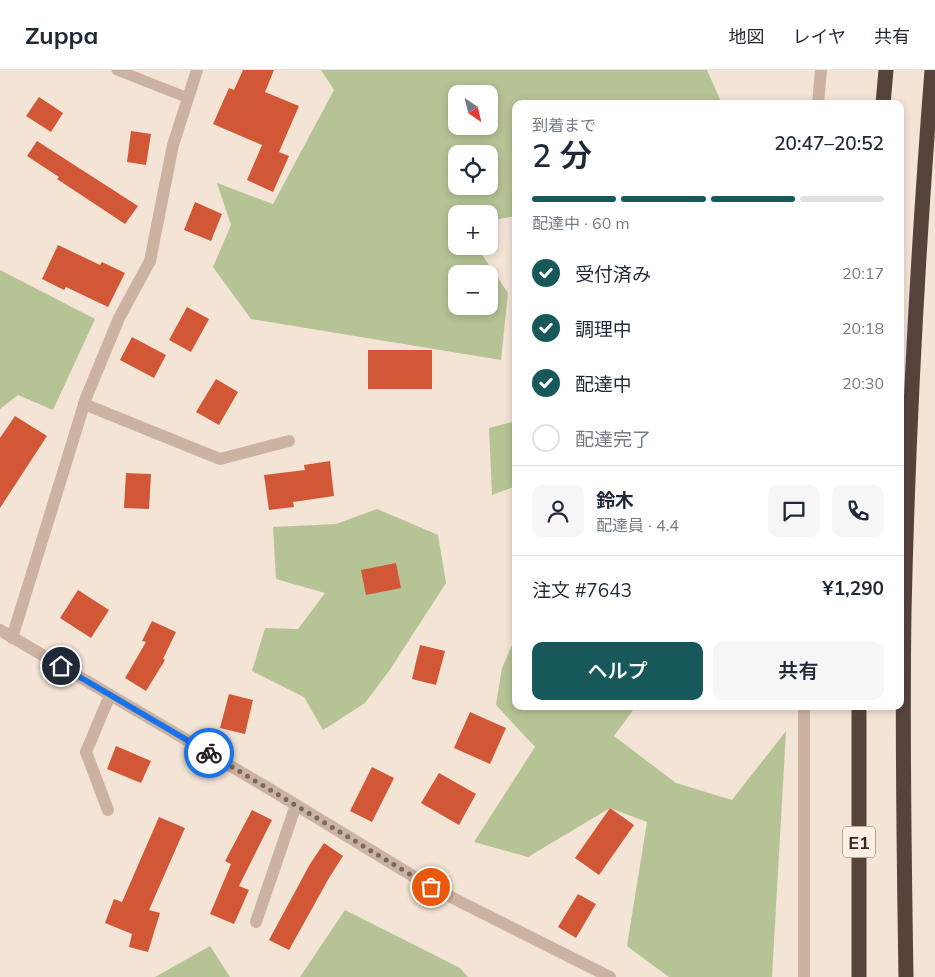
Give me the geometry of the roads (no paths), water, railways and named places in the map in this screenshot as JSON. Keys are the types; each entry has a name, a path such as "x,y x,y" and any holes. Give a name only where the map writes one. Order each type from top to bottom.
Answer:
{"highway":[{"path":"884,100 886,70"},
{"path":"906,977 904,612 923,190 932,70"},
{"name":"E1","path":"859,710 859,977"}],"street":[{"path":"12,638 84,404 120,318 150,261 173,145 197,70"},
{"path":"818,100 820,70"},
{"path":"84,404 220,459 289,441"},
{"path":"0,630 431,887 610,977"},
{"path":"108,810 86,752 110,695"},
{"path":"804,710 804,977"},
{"path":"256,922 296,805"}],"lane":[{"path":"117,70 188,98"}]}
